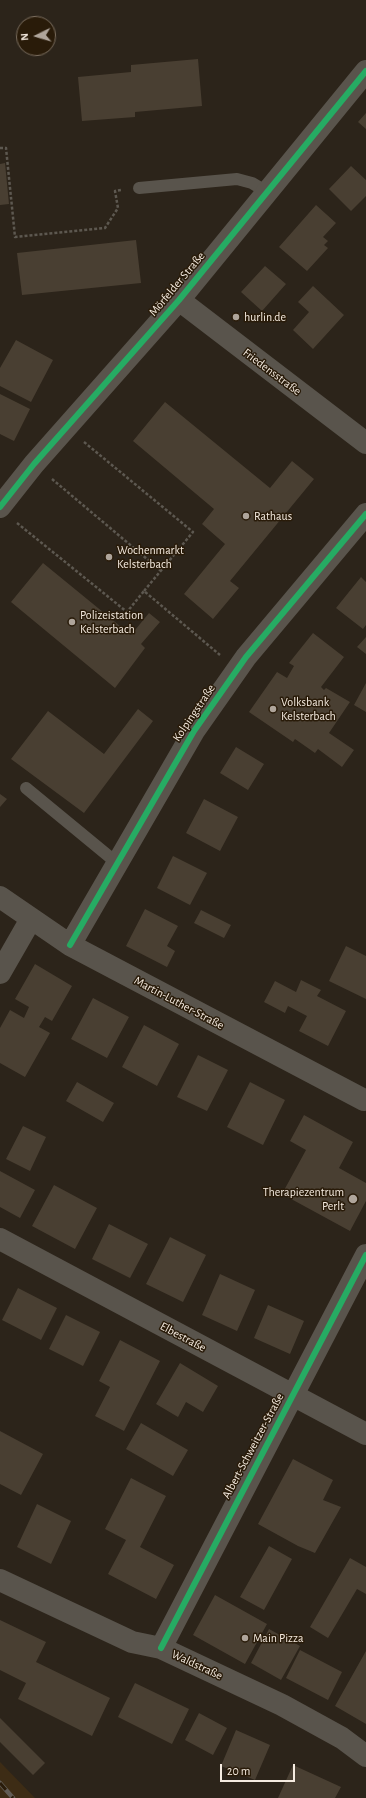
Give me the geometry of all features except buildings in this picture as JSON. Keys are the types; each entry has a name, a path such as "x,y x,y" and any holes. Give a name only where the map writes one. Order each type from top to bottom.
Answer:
{"street":[{"name":"Mörfelder Straße","path":"6,513 34,464 179,300 366,71"},
{"name":"Friedensstraße","path":"179,300 366,443"},
{"name":"Kolpingstraße","path":"70,945 194,731 246,657 366,514"},
{"name":"Martin-Luther-Straße","path":"0,897 70,945 365,1099"},
{"path":"0,973 31,919"},
{"name":"Elbestraße","path":"0,1239 292,1396 366,1434"},
{"name":"Albert-Schweitzer-Straße","path":"161,1648 366,1255"},
{"name":"Waldstraße","path":"0,1580 132,1642 161,1648 282,1705 342,1738 366,1756"}],"lane":[{"path":"139,188 238,178 252,183 267,192"},
{"path":"26,788 117,863"}],"path":[{"path":"0,148 6,148 15,237 105,228 118,208 115,191 139,188"},
{"path":"6,513 126,612 193,532 66,428"},
{"path":"34,464 160,570"},
{"path":"144,591 236,670"}],"shaded area":[{"path":"0,1762 1,1763 35,1798 0,1798"}],"railway":[{"path":"0,1783 13,1798"}],"cycle path":[{"path":"0,507 34,464 179,300 366,71"},
{"path":"70,945 194,731 246,657 366,514"},
{"path":"161,1648 366,1255"}],"place":[{"name":"hurlin.de","path":"236,317"},
{"name":"Rathaus","path":"246,516"},
{"name":"Wochenmarkt Kelsterbach","path":"109,557"},
{"name":"Polizeistation Kelsterbach","path":"72,622"},
{"name":"Volksbank Kelsterbach","path":"273,709"},
{"name":"Therapiezentrum Perlt","path":"353,1199"},
{"name":"Main Pizza","path":"245,1638"}]}
